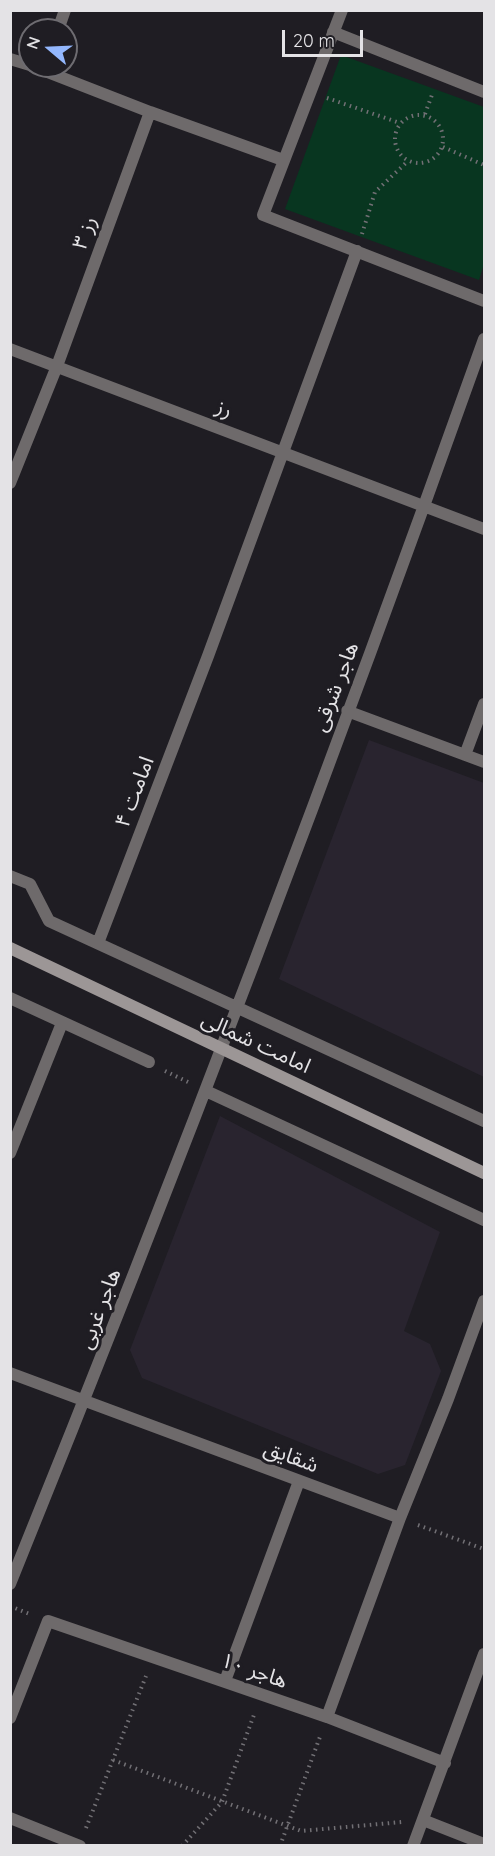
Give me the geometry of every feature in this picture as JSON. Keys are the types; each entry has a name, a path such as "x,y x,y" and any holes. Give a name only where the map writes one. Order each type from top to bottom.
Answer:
{"main road":[{"name":"امامت شمالی","path":"10,948 484,1173"}],"street":[{"path":"342,10 263,215 484,301"},
{"path":"333,32 484,92"},
{"path":"65,78 150,112 283,160"},
{"name":"رز ۳","path":"10,483 57,366 150,112"},
{"name":"امامت ۴","path":"98,943 208,656 357,251"},
{"name":"هاجر شرقی","path":"222,1048 424,507 484,339"},
{"name":"رز","path":"10,349 484,529"},
{"path":"465,755 484,704"},
{"path":"347,711 484,762"},
{"path":"10,876 30,884 49,921 484,1121"},
{"path":"10,998 148,1062"},
{"path":"10,1154 62,1023"},
{"name":"هاجر غربی","path":"10,1584 222,1048"},
{"path":"206,1091 484,1220"},
{"path":"327,1717 400,1518 448,1399 484,1301"},
{"name":"شقایق","path":"10,1373 400,1518"},
{"path":"225,1682 299,1481"},
{"name":"هاجر ۱۰","path":"14,1697 48,1621 327,1717 445,1762"},
{"path":"413,1845 484,1657"},
{"path":"10,1718 14,1697"},
{"path":"10,1818 80,1845"},
{"path":"423,1820 484,1844"}],"path":[{"path":"310,92 400,123"},
{"path":"425,114 431,117 437,121 443,133 443,147 435,158 421,164 408,161 397,151 395,137 400,123 411,115 425,114"},
{"path":"443,147 484,165"},
{"path":"357,251 375,192 408,161"},
{"path":"148,1062 206,1091"},
{"path":"400,1518 484,1549"},
{"path":"80,1845 154,1658"},
{"path":"182,1845 222,1802 262,1694"},
{"path":"280,1845 327,1717"},
{"path":"113,1760 301,1831 423,1820"}],"shaded area":[{"path":"369,740 484,783 484,1077 279,979"},
{"path":"220,1116 440,1232 404,1331 430,1344 441,1371 405,1465 378,1474 142,1378 130,1350"}],"green space":[{"path":"341,55 484,107 484,264 479,280 285,209"}]}
